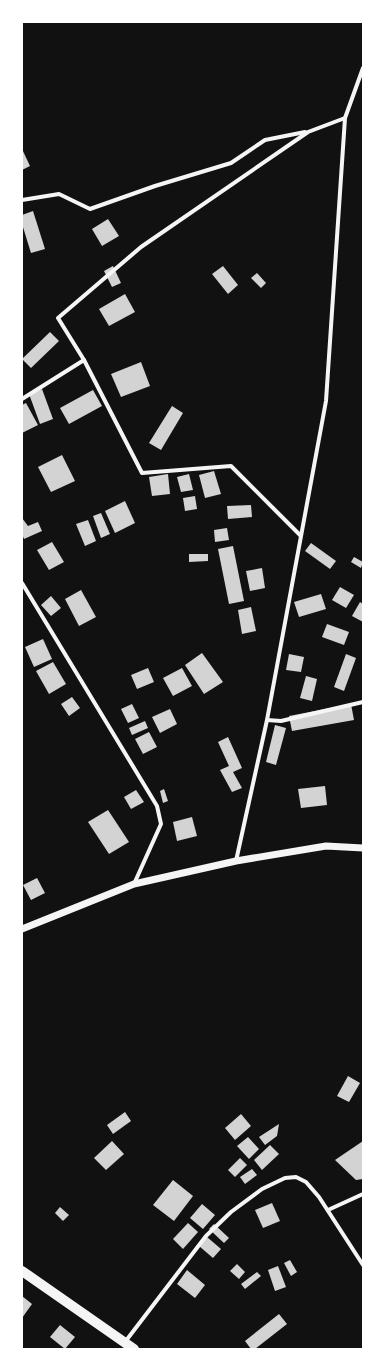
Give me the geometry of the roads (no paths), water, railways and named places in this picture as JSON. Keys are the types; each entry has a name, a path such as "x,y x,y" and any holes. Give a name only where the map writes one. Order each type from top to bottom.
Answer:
{"main road":[{"path":"22,1271 134,1349"}],"street":[{"path":"236,861 267,720 326,401 345,118 363,68"},
{"path":"22,200 59,194 90,209 155,186 231,163 265,140 308,132 345,118"},
{"path":"300,535 231,466 142,473 84,360 58,318 141,247 308,132"},
{"path":"22,399 84,360"},
{"path":"22,583 157,806 161,824 134,884"},
{"path":"267,720 281,721 363,702"},
{"path":"22,929 134,884 236,861 326,846 363,848"},
{"path":"124,1342 206,1236 231,1212 262,1189 285,1178 296,1177 306,1182 328,1210 363,1266"},
{"path":"328,1210 363,1194"}]}
